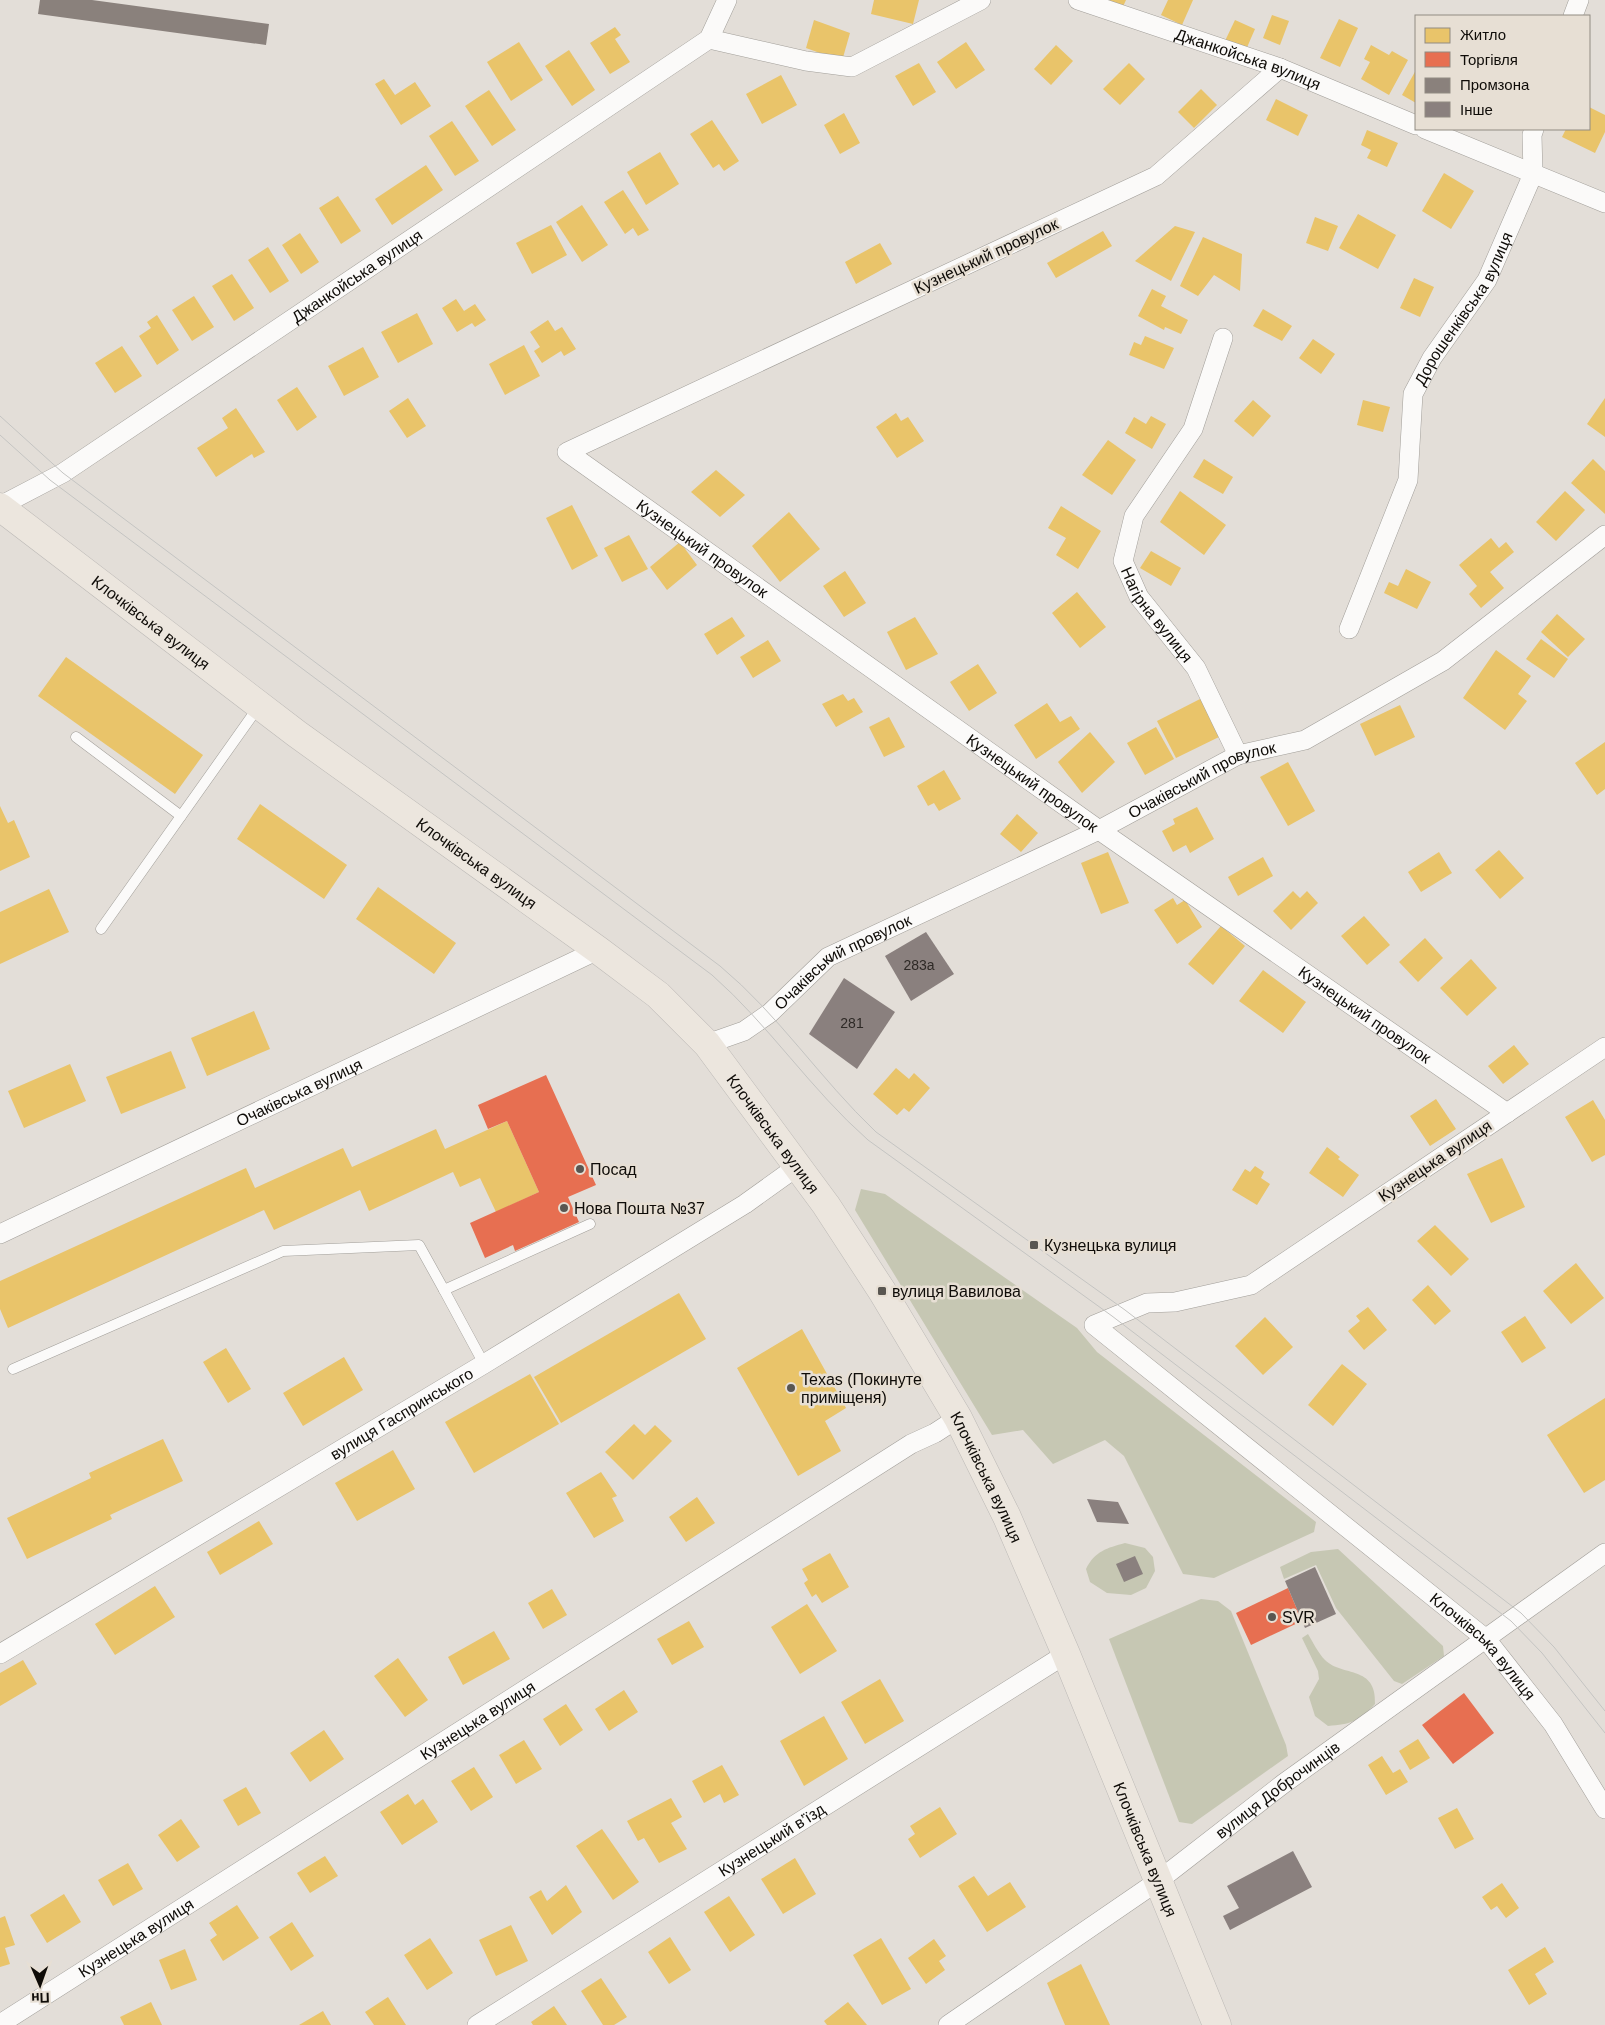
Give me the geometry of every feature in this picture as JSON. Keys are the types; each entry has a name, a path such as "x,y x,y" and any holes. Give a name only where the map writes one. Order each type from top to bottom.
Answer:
{"main road":[{"name":"Клочківська вулиця","path":"0,506 260,706 658,995 707,1044 798,1166 882,1291 958,1418 1007,1517 1066,1654 1217,2025"}],"street":[{"path":"727,0 709,39 806,61 852,67 981,0"},
{"name":"Джанкойська вулиця","path":"1078,0 1280,68 1415,125"},
{"path":"1573,15 1579,0"},
{"name":"Джанкойська вулиця","path":"0,506 70,468 709,39"},
{"name":"Кузнецький провулок","path":"1280,68 1156,176 567,452 1099,830 1507,1113"},
{"path":"1427,130 1605,203"},
{"name":"Дорошенківська вулиця","path":"1349,629 1408,480 1413,394 1432,358 1487,280 1533,174 1532,135 1534,130"},
{"name":"Нагірна вулиця","path":"1223,338 1193,428 1134,516 1123,561 1139,598 1196,668 1238,755"},
{"name":"Очаківський провулок","path":"707,1044 744,1031 770,1013 828,957 1099,830 1238,755 1305,740 1443,661 1605,535"},
{"name":"Очаківська вулиця","path":"0,1234 598,950"},
{"name":"Кузнецька вулиця","path":"1094,1325 1147,1303 1175,1302 1251,1285 1605,1047"},
{"name":"вулиця Гаспринського","path":"0,1654 484,1364 744,1204 798,1166"},
{"name":"Клочківська вулиця","path":"1094,1325 1486,1639 1553,1724 1605,1809"},
{"name":"Кузнецька вулиця","path":"0,2024 877,1466 958,1418"},
{"name":"вулиця Доброчинців","path":"948,2025 1158,1881 1283,1784 1605,1553"},
{"name":"Кузнецький в’їзд","path":"477,2025 1066,1654"}],"lane":[{"path":"101,929 260,706"},
{"path":"76,737 181,816"},
{"path":"444,1290 590,1224"},
{"path":"13,1369 284,1251 420,1245 484,1364"}],"green space":[{"path":"861,1189 885,1194 1077,1328 1097,1352 1316,1522 1314,1532 1214,1578 1183,1574 1124,1456 1105,1440 1053,1464 1023,1430 992,1435 855,1210"},
{"path":"1125,1543 1145,1548 1153,1557 1155,1571 1146,1588 1131,1595 1107,1593 1090,1582 1086,1569 1093,1558 1102,1551"},
{"path":"1338,1549 1443,1646 1444,1656 1402,1684 1394,1681 1336,1608 1316,1565 1284,1579 1280,1567 1311,1552"},
{"path":"1201,1599 1218,1601 1231,1611 1286,1745 1288,1756 1192,1824 1179,1822 1109,1639"},
{"path":"1308,1634 1325,1660 1340,1669 1365,1677 1370,1683 1374,1692 1375,1704 1364,1715 1348,1723 1328,1726 1315,1716 1309,1697 1319,1679 1318,1671 1302,1638"}],"building: Житло":[{"path":"874,0 919,0 913,24 871,14"},
{"path":"1098,0 1126,0 1121,11"},
{"path":"1168,0 1193,0 1182,25 1161,15"},
{"path":"1272,15 1289,21 1280,45 1263,38"},
{"path":"1339,19 1358,28 1340,67 1320,58"},
{"path":"814,20 850,33 842,61 806,48"},
{"path":"1235,20 1255,29 1245,52 1224,43"},
{"path":"615,27 621,35 615,39 630,62 610,74 590,43"},
{"path":"519,42 543,80 511,101 487,62"},
{"path":"966,42 985,70 956,89 937,62"},
{"path":"1056,45 1073,61 1051,85 1034,69"},
{"path":"1371,45 1389,55 1392,51 1408,60 1389,95 1361,79 1370,62 1364,59"},
{"path":"569,50 595,90 572,106 545,66"},
{"path":"919,63 936,92 913,106 895,76"},
{"path":"1129,63 1145,79 1120,105 1103,89"},
{"path":"1415,72 1415,102 1402,95"},
{"path":"781,75 797,105 762,124 746,94"},
{"path":"384,79 395,95 415,82 431,106 401,125 375,84"},
{"path":"1201,89 1217,105 1194,128 1178,112"},
{"path":"489,90 516,130 492,146 465,106"},
{"path":"1276,99 1308,115 1298,136 1266,120"},
{"path":"1590,108 1605,115 1605,132 1595,153 1562,137 1566,130 1590,130"},
{"path":"844,113 860,143 840,154 824,125"},
{"path":"712,120 739,161 724,171 719,164 713,168 690,134"},
{"path":"452,121 479,161 455,176 429,136"},
{"path":"1367,130 1398,143 1387,167 1367,158 1371,150 1361,145"},
{"path":"660,152 679,184 646,205 627,172"},
{"path":"426,165 443,190 392,225 375,199"},
{"path":"1444,173 1474,191 1451,229 1422,211"},
{"path":"623,190 649,230 638,236 633,228 625,234 604,202"},
{"path":"338,196 361,231 341,244 319,208"},
{"path":"582,205 608,245 582,262 556,222"},
{"path":"1358,214 1396,235 1378,269 1339,248"},
{"path":"1315,217 1338,226 1328,251 1306,243"},
{"path":"551,225 567,255 532,274 516,243"},
{"path":"1175,226 1195,232 1171,281 1135,261"},
{"path":"1103,231 1112,246 1056,278 1047,263"},
{"path":"300,233 319,262 301,274 282,245"},
{"path":"1203,237 1242,254 1240,291 1214,275 1198,296 1180,286"},
{"path":"880,243 892,264 856,284 845,262"},
{"path":"268,247 289,281 270,293 248,260"},
{"path":"232,274 254,308 234,321 212,286"},
{"path":"1414,278 1434,287 1420,317 1400,308"},
{"path":"1152,289 1166,296 1161,306 1188,320 1181,334 1165,327 1164,330 1138,316"},
{"path":"194,296 214,327 192,341 172,310"},
{"path":"456,299 464,311 475,304 486,320 475,327 472,323 457,332 442,308"},
{"path":"1263,309 1292,326 1282,341 1253,326"},
{"path":"417,313 433,344 398,363 381,332"},
{"path":"157,315 179,350 157,365 139,336 151,328 147,322"},
{"path":"548,320 555,331 562,327 576,349 564,356 561,351 542,363 534,351 540,347 530,332"},
{"path":"1145,336 1174,348 1164,369 1129,355 1134,342 1141,345"},
{"path":"1313,339 1335,354 1321,374 1299,358"},
{"path":"524,345 540,376 505,395 489,364"},
{"path":"122,346 142,376 115,393 95,363"},
{"path":"363,347 379,377 344,396 328,366"},
{"path":"297,387 317,417 297,431 277,400"},
{"path":"408,398 426,426 407,438 389,411"},
{"path":"1605,398 1605,437 1587,424"},
{"path":"1253,400 1271,416 1253,437 1234,421"},
{"path":"1363,400 1390,407 1383,432 1357,425"},
{"path":"236,408 265,452 254,458 252,454 216,477 197,448 228,428 222,418"},
{"path":"896,413 901,421 908,417 924,441 897,458 876,427"},
{"path":"1151,416 1166,424 1152,449 1125,433 1134,417 1146,424"},
{"path":"1108,440 1136,460 1112,495 1082,475"},
{"path":"1204,459 1233,477 1223,494 1193,477"},
{"path":"1593,459 1605,471 1605,514 1571,483"},
{"path":"716,470 745,495 720,517 691,492"},
{"path":"1180,491 1226,525 1204,555 1160,522"},
{"path":"1565,491 1585,510 1556,541 1536,522"},
{"path":"572,505 598,556 572,570 546,518"},
{"path":"1061,506 1101,531 1078,569 1056,555 1066,538 1048,528"},
{"path":"789,512 820,549 780,582 752,546"},
{"path":"629,535 648,569 622,582 604,548"},
{"path":"1491,538 1499,548 1506,542 1514,552 1490,572 1504,588 1481,608 1469,594 1477,586 1459,565"},
{"path":"680,542 697,565 667,590 650,567"},
{"path":"1151,551 1181,568 1171,586 1140,568"},
{"path":"1406,569 1431,582 1417,609 1384,593 1389,582 1398,586"},
{"path":"845,571 866,603 844,617 823,586"},
{"path":"1077,592 1106,627 1080,648 1052,613"},
{"path":"1557,614 1585,639 1568,657 1541,632"},
{"path":"732,617 745,636 717,655 704,634"},
{"path":"915,617 938,654 906,670 887,632"},
{"path":"1541,639 1568,659 1554,678 1526,659"},
{"path":"768,640 781,661 753,678 740,657"},
{"path":"1496,650 1531,676 1518,694 1527,701 1505,730 1463,698"},
{"path":"66,657 203,755 175,794 38,696"},
{"path":"978,664 997,693 969,711 950,682"},
{"path":"843,694 848,701 854,698 863,712 836,727 822,704"},
{"path":"1202,698 1221,736 1176,758 1157,721"},
{"path":"1047,703 1060,722 1071,716 1080,729 1036,759 1014,725"},
{"path":"1400,705 1415,737 1375,756 1360,724"},
{"path":"889,717 905,747 884,757 869,727"},
{"path":"1156,727 1174,759 1145,775 1127,743"},
{"path":"1090,732 1115,762 1082,793 1058,762"},
{"path":"1605,742 1605,789 1597,795 1575,763"},
{"path":"1288,762 1315,811 1288,826 1260,777"},
{"path":"944,770 961,799 939,811 934,803 928,806 917,786"},
{"path":"260,804 347,865 324,899 237,839"},
{"path":"0,806 8,823 14,820 30,857 0,871"},
{"path":"1197,807 1214,839 1190,853 1186,845 1173,852 1162,831 1175,824 1173,819"},
{"path":"1017,814 1038,833 1021,852 1000,834"},
{"path":"1499,850 1524,878 1500,899 1475,870"},
{"path":"1108,852 1129,903 1101,914 1081,863"},
{"path":"1439,852 1452,873 1421,892 1408,872"},
{"path":"1263,857 1273,876 1238,896 1228,877"},
{"path":"378,887 456,943 434,974 356,919"},
{"path":"49,889 69,932 0,964 0,912"},
{"path":"1293,891 1300,898 1307,891 1318,903 1291,930 1273,911"},
{"path":"1173,898 1177,905 1185,900 1202,927 1177,944 1154,910"},
{"path":"1364,916 1390,945 1367,965 1341,936"},
{"path":"1221,926 1245,946 1213,985 1188,964"},
{"path":"1425,938 1443,958 1418,982 1399,962"},
{"path":"1471,959 1497,988 1467,1016 1440,988"},
{"path":"1263,970 1306,1002 1283,1033 1239,1001"},
{"path":"254,1011 270,1049 207,1076 191,1038"},
{"path":"1514,1045 1529,1064 1503,1084 1488,1066"},
{"path":"171,1051 186,1088 121,1114 106,1077"},
{"path":"70,1064 86,1101 24,1128 8,1091"},
{"path":"896,1068 909,1079 914,1073 930,1088 909,1112 904,1108 897,1115 873,1094"},
{"path":"1436,1099 1456,1129 1430,1146 1410,1116"},
{"path":"1593,1100 1605,1120 1605,1155 1592,1162 1565,1117"},
{"path":"507,1121 539,1192 496,1212 480,1178 460,1187 453,1172 369,1211 360,1190 274,1230 264,1210 8,1328 0,1309 0,1281 246,1168 255,1188 343,1148 352,1167 436,1129 445,1149"},
{"path":"1327,1147 1340,1157 1338,1159 1359,1175 1343,1197 1309,1173"},
{"path":"1502,1158 1525,1207 1491,1223 1467,1174"},
{"path":"1255,1166 1264,1172 1261,1178 1270,1184 1257,1205 1232,1190 1245,1169 1250,1172"},
{"path":"1435,1225 1469,1259 1451,1276 1417,1241"},
{"path":"1576,1263 1604,1298 1571,1324 1543,1291"},
{"path":"1428,1285 1451,1311 1435,1325 1412,1300"},
{"path":"679,1293 706,1339 561,1423 534,1377"},
{"path":"1368,1307 1387,1330 1364,1350 1348,1331 1360,1321 1356,1316"},
{"path":"1525,1316 1546,1348 1522,1363 1501,1332"},
{"path":"1265,1317 1293,1347 1263,1375 1235,1346"},
{"name":"Texas (Покинуте приміщеня)","path":"802,1329 846,1408 825,1421 841,1451 798,1476 737,1368"},
{"path":"226,1348 251,1389 228,1403 203,1362"},
{"path":"344,1357 363,1390 303,1426 283,1393"},
{"path":"1342,1364 1367,1384 1333,1426 1308,1405"},
{"path":"530,1374 559,1424 474,1473 445,1422"},
{"path":"1605,1398 1605,1480 1584,1493 1547,1435"},
{"path":"634,1424 645,1435 655,1425 672,1441 633,1480 605,1452"},
{"path":"163,1439 183,1481 110,1515 112,1519 27,1559 7,1518 91,1478 89,1473"},
{"path":"393,1450 415,1489 357,1521 335,1483"},
{"path":"601,1472 617,1496 612,1498 624,1521 594,1538 566,1493"},
{"path":"697,1497 715,1523 686,1542 669,1517"},
{"path":"259,1521 273,1544 220,1575 207,1552"},
{"path":"830,1553 849,1587 822,1603 816,1594 812,1597 804,1583 808,1580 802,1569"},
{"path":"155,1586 175,1617 115,1655 95,1624"},
{"path":"552,1589 567,1615 543,1629 528,1603"},
{"path":"807,1604 837,1651 800,1674 771,1627"},
{"path":"689,1621 704,1647 672,1665 657,1639"},
{"path":"494,1631 510,1659 463,1685 448,1657"},
{"path":"398,1658 428,1700 405,1717 374,1676"},
{"path":"23,1660 37,1684 0,1706 0,1673"},
{"path":"880,1679 904,1721 865,1744 841,1702"},
{"path":"624,1690 638,1712 609,1731 595,1709"},
{"path":"566,1704 583,1730 560,1746 543,1719"},
{"path":"824,1716 848,1759 804,1786 780,1741"},
{"path":"324,1730 344,1759 310,1782 290,1753"},
{"path":"1418,1739 1430,1758 1410,1770 1399,1751"},
{"path":"524,1740 542,1769 516,1784 499,1755"},
{"path":"1382,1756 1393,1773 1400,1769 1408,1782 1386,1795 1368,1765"},
{"path":"722,1765 739,1795 724,1803 720,1794 704,1803 692,1781"},
{"path":"474,1767 493,1797 471,1811 451,1781"},
{"path":"246,1787 261,1813 238,1826 223,1800"},
{"path":"408,1794 415,1805 423,1799 438,1822 402,1845 380,1812"},
{"path":"671,1798 682,1817 671,1823 687,1849 659,1863 644,1838 638,1841 627,1821"},
{"path":"940,1807 957,1834 920,1858 908,1839 915,1834 910,1826"},
{"path":"1457,1808 1474,1839 1455,1849 1438,1818"},
{"path":"181,1819 200,1847 177,1862 158,1835"},
{"path":"602,1829 639,1882 613,1900 576,1846"},
{"path":"325,1856 338,1876 310,1893 297,1873"},
{"path":"795,1858 816,1894 783,1914 761,1879"},
{"path":"128,1863 143,1889 113,1906 98,1880"},
{"path":"974,1876 988,1896 1010,1882 1026,1907 987,1932 958,1886"},
{"path":"1502,1883 1519,1908 1506,1918 1497,1906 1491,1910 1482,1897"},
{"path":"566,1885 582,1912 552,1935 529,1897 541,1890 547,1901"},
{"path":"64,1894 81,1922 47,1943 30,1915"},
{"path":"729,1896 755,1935 730,1952 704,1912"},
{"path":"237,1905 259,1938 223,1961 210,1940 217,1935 209,1923"},
{"path":"5,1916 15,1945 5,1948 10,1964 0,1967 0,1918"},
{"path":"292,1922 314,1956 291,1971 269,1937"},
{"path":"511,1925 528,1961 496,1976 479,1940"},
{"path":"670,1937 691,1970 669,1984 648,1952"},
{"path":"430,1938 453,1973 427,1990 404,1955"},
{"path":"881,1938 911,1989 882,2005 853,1955"},
{"path":"934,1939 946,1956 939,1961 945,1970 926,1984 908,1958"},
{"path":"1545,1947 1554,1962 1535,1974 1547,1994 1529,2005 1508,1970"},
{"path":"185,1949 197,1980 171,1990 159,1960"},
{"path":"1081,1964 1110,2025 1065,2025 1047,1983"},
{"path":"601,1978 627,2017 614,2025 603,2025 581,1991"},
{"path":"388,1997 406,2025 374,2025 365,2012"},
{"path":"151,2002 162,2025 124,2025 120,2017"},
{"path":"848,2002 867,2025 827,2025 824,2021"},
{"path":"554,2006 567,2025 533,2025 531,2022"},
{"path":"323,2011 331,2025 299,2025"}],"building: Торгівля":[{"path":"546,1075 596,1185 568,1197 579,1222 515,1251 513,1245 485,1258 470,1223 539,1192 507,1121 488,1129 478,1105"},
{"path":"1288,1588 1302,1621 1251,1645 1236,1613"},
{"path":"1464,1693 1494,1733 1453,1764 1422,1725"}],"building: Промзона":[{"path":"40,0 92,0 269,24 266,45 38,14"}],"building: Інше":[{"path":"926,932 954,974 911,1001 885,956"},
{"path":"844,978 895,1012 857,1069 809,1034"},
{"path":"1087,1499 1118,1502 1129,1524 1097,1522"},
{"path":"1135,1556 1143,1574 1124,1582 1116,1564"},
{"path":"1315,1567 1336,1614 1305,1628 1285,1581"},
{"path":"1293,1851 1312,1887 1230,1930 1223,1916 1239,1908 1227,1886"}],"tram line":[{"path":"0,416 63,473 720,966 781,1026 836,1091 876,1132 1125,1310 1521,1613 1554,1647 1605,1711"},
{"path":"0,435 50,480 712,975 733,994 847,1121 868,1140 1112,1316 1511,1621 1542,1653 1605,1733"}],"place":[{"name":"Посад","path":"580,1169"},
{"name":"Нова Пошта №37","path":"564,1208"},
{"name":"Кузнецька вулиця","path":"1034,1245"},
{"name":"вулиця Вавилова","path":"882,1291"},
{"name":"Texas (Покинуте приміщеня)","path":"791,1388"},
{"name":"SVR","path":"1272,1617"}]}
